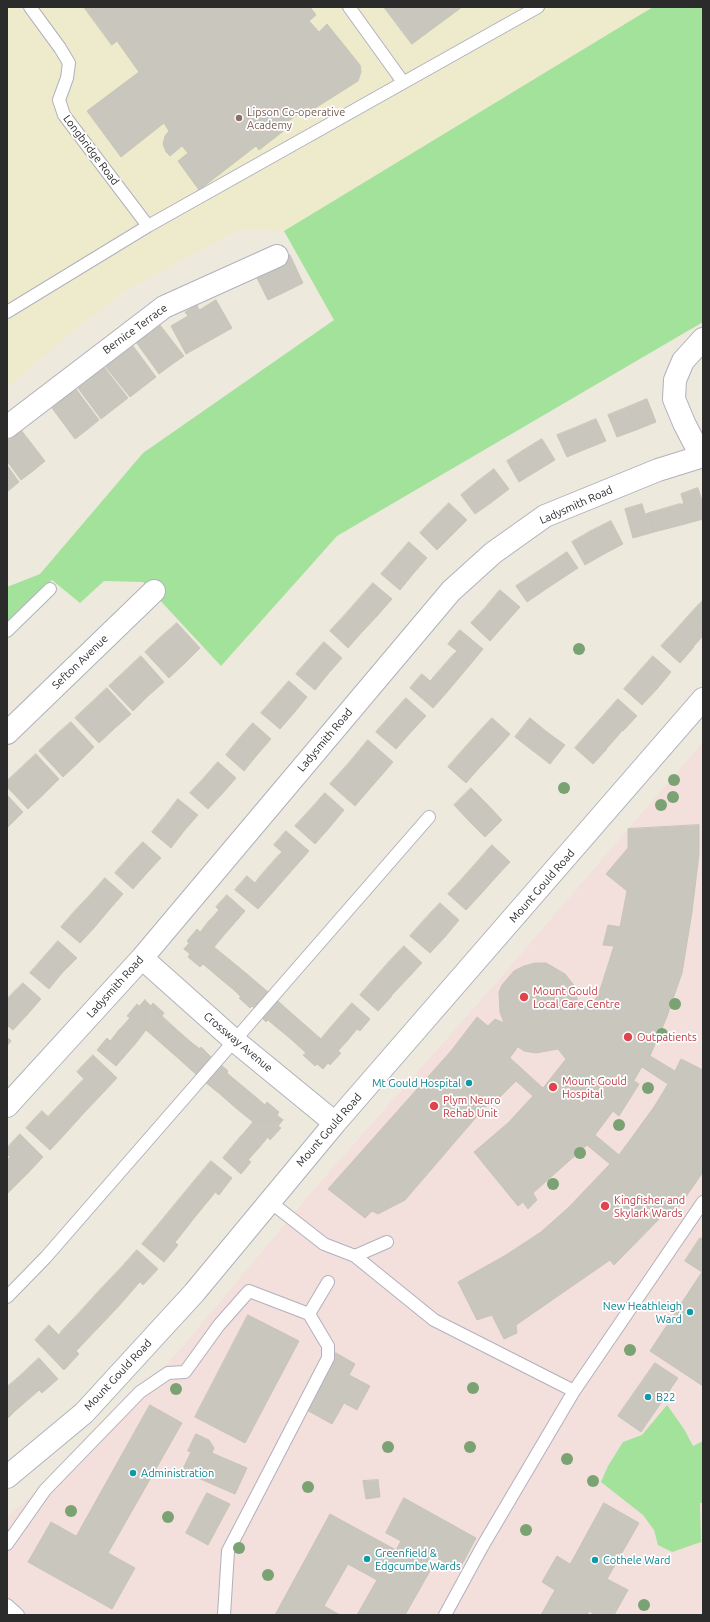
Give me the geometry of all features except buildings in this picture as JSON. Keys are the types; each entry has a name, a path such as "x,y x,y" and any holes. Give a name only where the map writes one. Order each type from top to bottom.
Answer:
{"street":[{"name":"Bernice Terrace","path":"7,427 164,307 277,256"},
{"path":"702,456 684,423 674,399 675,380 683,361 703,339"},
{"name":"Ladysmith Road","path":"7,1106 142,958 451,591 493,553 545,516 658,470 702,456"},
{"name":"Sefton Avenue","path":"7,733 154,591"},
{"name":"Mount Gould Road","path":"7,1477 84,1413 194,1293 335,1122 703,699"},
{"name":"Crossway Avenue","path":"142,958 235,1041 335,1122"}],"lane":[{"name":"Longbridge Road","path":"30,7 69,63 67,78 59,100 64,115 148,226"},
{"path":"349,7 403,82"},
{"path":"7,312 148,226 538,7"},
{"path":"7,631 50,589"},
{"path":"7,1297 46,1258 430,817"},
{"path":"269,1202 324,1244 355,1256 434,1320 574,1391"},
{"path":"445,1615 482,1547 574,1391 703,1202"},
{"path":"355,1256 388,1242"},
{"path":"309,1314 328,1282"},
{"path":"7,1544 45,1490 140,1392 168,1373 185,1372 219,1325 249,1291 309,1314 328,1346 328,1358 228,1552 224,1615"},
{"path":"7,1605 18,1615"}],"shaded area":[{"name":"Lipson Co-operative Academy","path":"7,7 653,7 284,231 239,229 120,294 60,342 7,388"},
{"name":"Mount Gould Hospital","path":"703,742 703,1610 700,1615 7,1615 7,1517 84,1451 180,1350 311,1193 497,982"}],"green space":[{"path":"653,7 703,7 703,322 337,536 221,666 143,582 104,581 80,603 52,580 7,622 7,587 40,574 143,453 334,320 284,231"},
{"path":"667,1405 684,1429 693,1446 703,1441 703,1503 700,1503 701,1542 672,1552 658,1545 654,1530 643,1515 601,1482 608,1466 623,1442 642,1435"}],"place":[{"name":"Lipson Co-operative Academy","path":"239,118"},
{"name":"Mount Gould Local Care Centre","path":"524,997"},
{"name":"Outpatients","path":"628,1037"},
{"name":"Mt Gould Hospital","path":"469,1083"},
{"name":"Mount Gould Hospital","path":"553,1087"},
{"name":"Plym Neuro Rehab Unit","path":"434,1106"},
{"name":"Kingfisher and Skylark Wards","path":"605,1206"},
{"name":"New Heathleigh Ward","path":"690,1312"},
{"name":"B22","path":"648,1397"},
{"name":"Administration","path":"133,1473"},
{"name":"Greenfield & Edgcumbe Wards","path":"367,1559"},
{"name":"Cothele Ward","path":"595,1560"}]}
